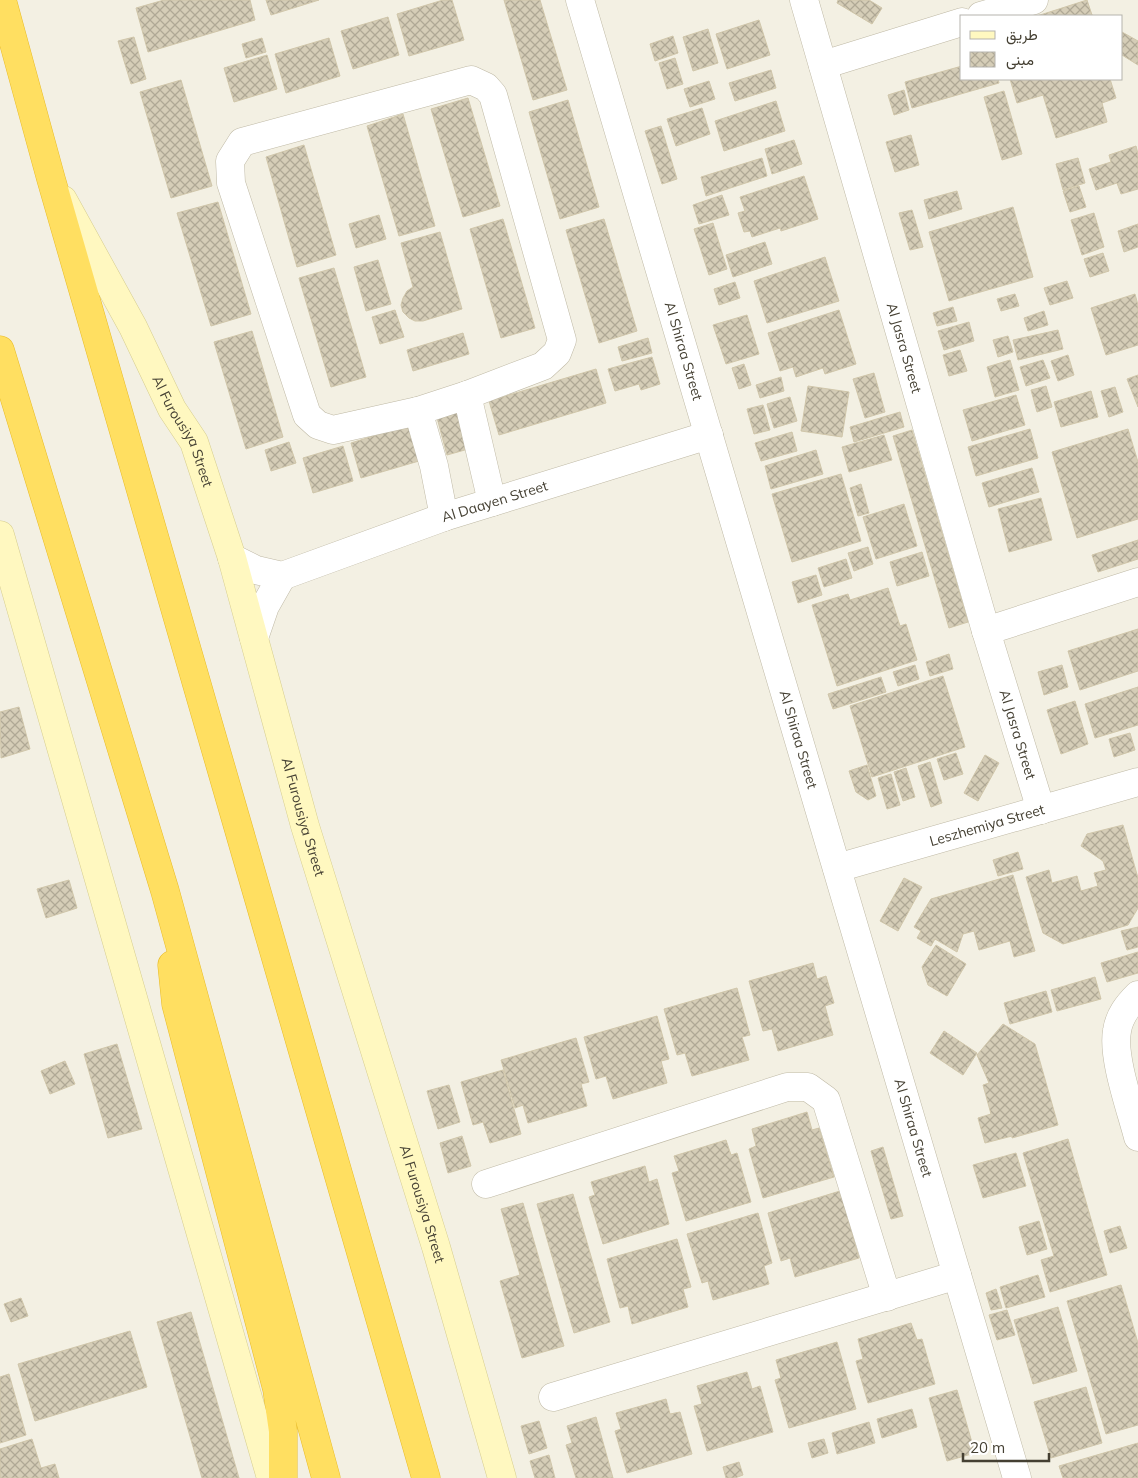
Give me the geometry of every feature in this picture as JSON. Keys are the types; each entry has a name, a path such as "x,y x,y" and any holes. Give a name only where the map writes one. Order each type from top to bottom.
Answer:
{"highway":[{"name":"Al Furousiya Street","path":"2,0 426,1477"},
{"path":"0,350 165,891 326,1478"},
{"path":"165,891 176,1004 277,1389 284,1431 283,1478"}],"main road":[{"name":"Al Furousiya Street","path":"52,179 133,328 172,409 194,442 232,558 304,826 436,1247 502,1478"},
{"path":"0,535 271,1478"}],"street":[{"name":"Al Shiraa Street","path":"580,0 1017,1478"},
{"name":"Al Jasra Street","path":"804,0 986,631 1041,810"},
{"path":"984,15 1034,0"},
{"path":"823,65 960,23"},
{"path":"470,80 486,87 493,95 562,340 557,353 544,366 418,411 333,430 318,425 307,414 231,182 230,160 242,142 470,80"},
{"path":"467,395 492,502"},
{"path":"418,411 434,466 444,517"},
{"name":"Al Daayen Street","path":"282,576 444,517 709,435"},
{"path":"232,558 256,570 282,576 266,606 254,638"},
{"path":"986,631 1138,582"},
{"name":"Leszhemiya Street","path":"837,868 1138,782"},
{"path":"1138,995 1124,1010 1117,1030 1116,1052 1138,1137"},
{"path":"486,1184 787,1087 808,1087 826,1100 887,1296"},
{"path":"553,1397 957,1275"}],"building":[{"path":"164,0 250,0 255,20 148,52 136,8"},
{"path":"266,0 319,0 271,15"},
{"path":"443,0 452,0 464,40 409,56 397,14"},
{"path":"504,0 540,0 567,90 533,100"},
{"path":"838,0 869,0 882,8 872,24 837,3"},
{"path":"1087,0 1092,15 1040,15"},
{"path":"388,17 399,55 353,69 341,31"},
{"path":"759,20 770,55 727,69 716,34"},
{"path":"708,29 718,63 693,71 683,37"},
{"path":"1123,33 1138,41 1138,65 1123,56"},
{"path":"673,36 678,53 655,61 650,44"},
{"path":"134,37 146,79 131,84 118,41"},
{"path":"262,38 266,52 246,58 242,44"},
{"path":"329,38 340,76 286,93 275,54"},
{"path":"267,55 277,89 234,102 224,68"},
{"path":"675,58 683,84 667,89 659,63"},
{"path":"960,67 960,80 998,80 999,83 912,108 905,82"},
{"path":"771,70 776,88 735,101 729,83"},
{"path":"181,80 212,186 171,198 140,92"},
{"path":"1010,80 1110,80 1116,98 1102,103 1107,122 1056,138 1043,95 1017,103"},
{"path":"709,81 715,99 690,107 684,89"},
{"path":"904,90 909,110 894,115 888,95"},
{"path":"1004,91 1022,154 1002,160 984,97"},
{"path":"468,98 500,206 463,217 431,109"},
{"path":"568,100 599,207 560,219 529,112"},
{"path":"776,101 785,131 724,151 715,121"},
{"path":"702,108 710,134 676,146 667,119"},
{"path":"403,114 435,226 399,236 367,126"},
{"path":"661,126 677,179 662,184 645,131"},
{"path":"911,135 919,165 895,172 886,142"},
{"path":"794,140 802,164 772,174 765,149"},
{"path":"304,145 336,255 297,267 266,157"},
{"path":"1136,146 1138,154 1138,189 1121,194 1117,183 1096,190 1089,169 1111,162 1109,155"},
{"path":"762,158 767,176 706,196 701,177"},
{"path":"1078,158 1085,183 1063,190 1056,164"},
{"path":"804,176 818,219 781,231 780,228 752,237 750,231 744,232 738,213 745,211 740,197"},
{"path":"1079,186 1086,207 1070,212 1063,191"},
{"path":"957,191 962,209 929,219 924,200"},
{"path":"722,195 729,215 699,224 693,205"},
{"path":"218,202 251,314 211,326 177,213"},
{"path":"1013,207 1033,277 949,301 929,232"},
{"path":"912,210 923,247 910,250 899,213"},
{"path":"1094,213 1104,247 1082,255 1071,220"},
{"path":"379,215 386,239 356,248 349,224"},
{"path":"503,219 535,328 501,338 470,229"},
{"path":"604,219 637,331 599,343 566,230"},
{"path":"713,223 727,269 709,275 694,229"},
{"path":"1138,224 1138,247 1124,252 1118,231"},
{"path":"440,232 462,309 423,321 415,321 403,312 401,305 407,291 413,287 401,243"},
{"path":"765,242 772,264 733,277 726,255"},
{"path":"1103,253 1109,271 1090,277 1084,259"},
{"path":"825,257 839,301 767,323 754,281"},
{"path":"378,260 391,304 366,311 354,267"},
{"path":"334,268 366,377 331,387 299,278"},
{"path":"1067,281 1073,298 1050,305 1044,288"},
{"path":"735,282 740,298 719,305 714,289"},
{"path":"1015,294 1019,306 1001,311 997,299"},
{"path":"1135,294 1138,305 1138,345 1106,355 1091,308"},
{"path":"953,307 957,321 937,326 933,313"},
{"path":"395,310 404,337 380,344 372,317"},
{"path":"839,310 856,364 825,374 823,368 796,377 793,367 780,371 768,333"},
{"path":"1044,311 1048,325 1028,331 1024,318"},
{"path":"747,315 759,354 726,364 713,325"},
{"path":"969,322 974,341 944,350 938,331"},
{"path":"1058,330 1063,349 1018,360 1013,340"},
{"path":"252,331 283,437 246,449 214,342"},
{"path":"463,333 469,354 413,371 407,350"},
{"path":"1008,336 1013,352 998,357 993,340"},
{"path":"648,338 652,353 622,361 618,347"},
{"path":"960,350 967,371 949,376 943,355"},
{"path":"1068,355 1074,375 1058,381 1051,361"},
{"path":"652,357 660,384 641,390 639,384 615,391 608,369"},
{"path":"1010,360 1019,390 995,397 987,367"},
{"path":"1043,360 1050,378 1026,386 1020,367"},
{"path":"744,364 751,385 739,389 732,368"},
{"path":"596,369 606,403 499,435 489,401"},
{"path":"874,373 885,412 865,418 853,379"},
{"path":"1138,375 1138,407 1127,379"},
{"path":"781,377 784,391 760,398 756,385"},
{"path":"808,386 849,392 842,437 801,431"},
{"path":"1046,386 1052,407 1037,412 1031,390"},
{"path":"1115,387 1123,412 1109,417 1101,391"},
{"path":"1091,391 1098,417 1061,427 1054,402"},
{"path":"1016,395 1025,425 972,441 963,410"},
{"path":"790,397 797,421 774,428 767,404"},
{"path":"763,405 770,430 754,434 747,409"},
{"path":"460,407 472,448 447,455 436,414"},
{"path":"900,412 904,427 854,442 850,427"},
{"path":"408,425 419,461 361,478 351,443"},
{"path":"1030,429 1038,458 976,476 968,447"},
{"path":"1128,429 1138,462 1138,519 1077,538 1052,452"},
{"path":"912,430 968,622 949,628 893,436"},
{"path":"792,432 797,451 761,461 755,443"},
{"path":"884,435 892,460 849,472 842,447"},
{"path":"289,442 296,463 271,471 265,450"},
{"path":"343,446 353,481 313,493 303,458"},
{"path":"816,450 823,474 771,489 765,466"},
{"path":"1032,468 1039,492 989,507 982,483"},
{"path":"841,474 861,541 792,562 772,494"},
{"path":"861,484 869,513 858,516 850,488"},
{"path":"1041,498 1052,540 1009,552 998,509"},
{"path":"904,504 917,546 876,559 863,517"},
{"path":"1138,540 1138,559 1098,572 1092,555"},
{"path":"868,547 873,564 854,571 848,553"},
{"path":"922,552 929,576 897,586 890,562"},
{"path":"846,559 852,578 824,587 818,568"},
{"path":"816,575 822,595 798,603 792,582"},
{"path":"888,588 900,626 906,624 917,660 837,686 812,605 848,594 850,600"},
{"path":"1138,629 1138,671 1080,690 1068,651"},
{"path":"949,654 953,669 930,676 926,662"},
{"path":"915,665 919,679 898,686 893,672"},
{"path":"1062,665 1068,687 1044,695 1038,672"},
{"path":"943,676 965,747 872,777 850,706"},
{"path":"881,677 886,692 833,709 828,694"},
{"path":"1138,687 1138,725 1095,738 1085,704"},
{"path":"1075,701 1088,744 1061,754 1047,710"},
{"path":"19,707 30,749 1,758 0,712"},
{"path":"1130,733 1135,750 1114,757 1109,739"},
{"path":"956,753 963,774 944,780 937,759"},
{"path":"985,755 999,763 978,801 964,793"},
{"path":"930,762 942,803 931,807 918,766"},
{"path":"867,765 876,796 868,800 856,792 849,771"},
{"path":"906,768 915,797 903,801 894,772"},
{"path":"891,774 900,805 887,809 878,778"},
{"path":"1123,825 1138,878 1138,908 1128,925 1063,944 1043,933 1026,877 1049,870 1052,883 1077,876 1081,891 1098,886 1094,873 1106,870 1103,861 1081,846 1087,834"},
{"path":"1018,852 1023,869 998,876 993,860"},
{"path":"1013,875 1035,951 1014,957 1010,941 979,950 974,931 963,934 957,952 935,939 931,946 917,938 921,931 914,927 931,899"},
{"path":"904,878 922,887 898,931 880,921"},
{"path":"69,880 77,908 46,918 37,889"},
{"path":"1138,927 1138,947 1127,950 1121,931"},
{"path":"936,945 966,964 947,996 928,985 922,967"},
{"path":"1138,952 1138,973 1107,982 1101,963"},
{"path":"813,963 817,979 826,976 834,1003 825,1006 833,1035 778,1051 772,1029 763,1031 749,981"},
{"path":"1095,977 1101,999 1057,1011 1051,990"},
{"path":"737,988 750,1035 742,1037 749,1060 692,1076 685,1053 677,1055 664,1009"},
{"path":"1046,991 1052,1012 1010,1024 1004,1003"},
{"path":"657,1016 669,1059 661,1061 667,1083 613,1099 606,1076 596,1079 584,1037"},
{"path":"1003,1024 1035,1044 1058,1125 1012,1138 1012,1136 985,1143 978,1118 991,1114 983,1085 989,1083 977,1055"},
{"path":"944,1031 977,1053 963,1075 930,1053"},
{"path":"576,1038 589,1082 581,1084 587,1106 528,1123 523,1105 515,1108 501,1060"},
{"path":"117,1044 142,1129 108,1138 84,1054"},
{"path":"65,1061 75,1084 50,1094 41,1071"},
{"path":"503,1070 521,1134 490,1143 483,1122 473,1125 461,1082"},
{"path":"449,1085 460,1122 438,1129 427,1091"},
{"path":"807,1112 812,1130 819,1128 834,1177 763,1198 749,1149 756,1146 752,1129"},
{"path":"462,1136 471,1166 448,1173 440,1143"},
{"path":"1068,1139 1107,1275 1050,1292 1041,1260 1054,1256 1023,1153"},
{"path":"726,1140 731,1155 737,1153 751,1202 686,1221 672,1173 679,1171 674,1156"},
{"path":"883,1147 903,1216 891,1219 871,1151"},
{"path":"1016,1153 1026,1186 983,1198 973,1165"},
{"path":"645,1166 649,1182 657,1179 669,1224 603,1244 589,1197 595,1195 591,1182"},
{"path":"840,1191 859,1258 795,1277 790,1258 781,1261 768,1213"},
{"path":"573,1194 610,1322 574,1333 537,1204"},
{"path":"523,1203 564,1346 522,1358 500,1281 520,1275 501,1209"},
{"path":"758,1213 772,1263 764,1266 769,1284 713,1300 708,1281 702,1283 687,1234"},
{"path":"1039,1221 1047,1249 1027,1255 1019,1227"},
{"path":"1120,1226 1127,1248 1110,1253 1104,1231"},
{"path":"677,1239 691,1287 683,1289 688,1307 632,1324 628,1306 620,1308 607,1259"},
{"path":"1038,1275 1045,1297 1006,1308 1000,1287"},
{"path":"1121,1285 1138,1343 1138,1425 1106,1434 1067,1301"},
{"path":"996,1289 1002,1308 991,1310 986,1293"},
{"path":"21,1298 28,1316 11,1322 4,1304"},
{"path":"1058,1307 1077,1371 1033,1384 1014,1320"},
{"path":"1007,1310 1015,1335 997,1340 989,1315"},
{"path":"191,1312 239,1478 202,1478 157,1322"},
{"path":"911,1323 917,1340 922,1339 935,1384 868,1403 856,1361 863,1359 858,1339"},
{"path":"130,1331 147,1387 35,1421 18,1364"},
{"path":"837,1342 856,1409 789,1428 775,1380 781,1378 776,1360"},
{"path":"747,1372 752,1389 760,1386 773,1432 707,1451 694,1406 702,1404 697,1386"},
{"path":"9,1374 26,1435 0,1443 0,1377"},
{"path":"1086,1387 1102,1443 1051,1458 1034,1402"},
{"path":"957,1390 975,1453 947,1461 929,1398"},
{"path":"666,1399 670,1414 680,1412 692,1454 627,1473 615,1431 621,1429 616,1413"},
{"path":"912,1409 917,1427 882,1438 877,1419"},
{"path":"596,1417 613,1478 576,1478 566,1445 572,1443 567,1426"},
{"path":"539,1421 547,1448 529,1454 521,1426"},
{"path":"869,1422 875,1443 837,1454 832,1433"},
{"path":"32,1439 41,1468 55,1464 59,1478 0,1478 0,1449"},
{"path":"824,1439 828,1453 812,1458 808,1443"},
{"path":"1138,1443 1138,1478 1063,1478 1059,1466"},
{"path":"549,1455 555,1478 535,1478 530,1461"},
{"path":"739,1462 743,1475 735,1478 726,1478 723,1467"}]}
